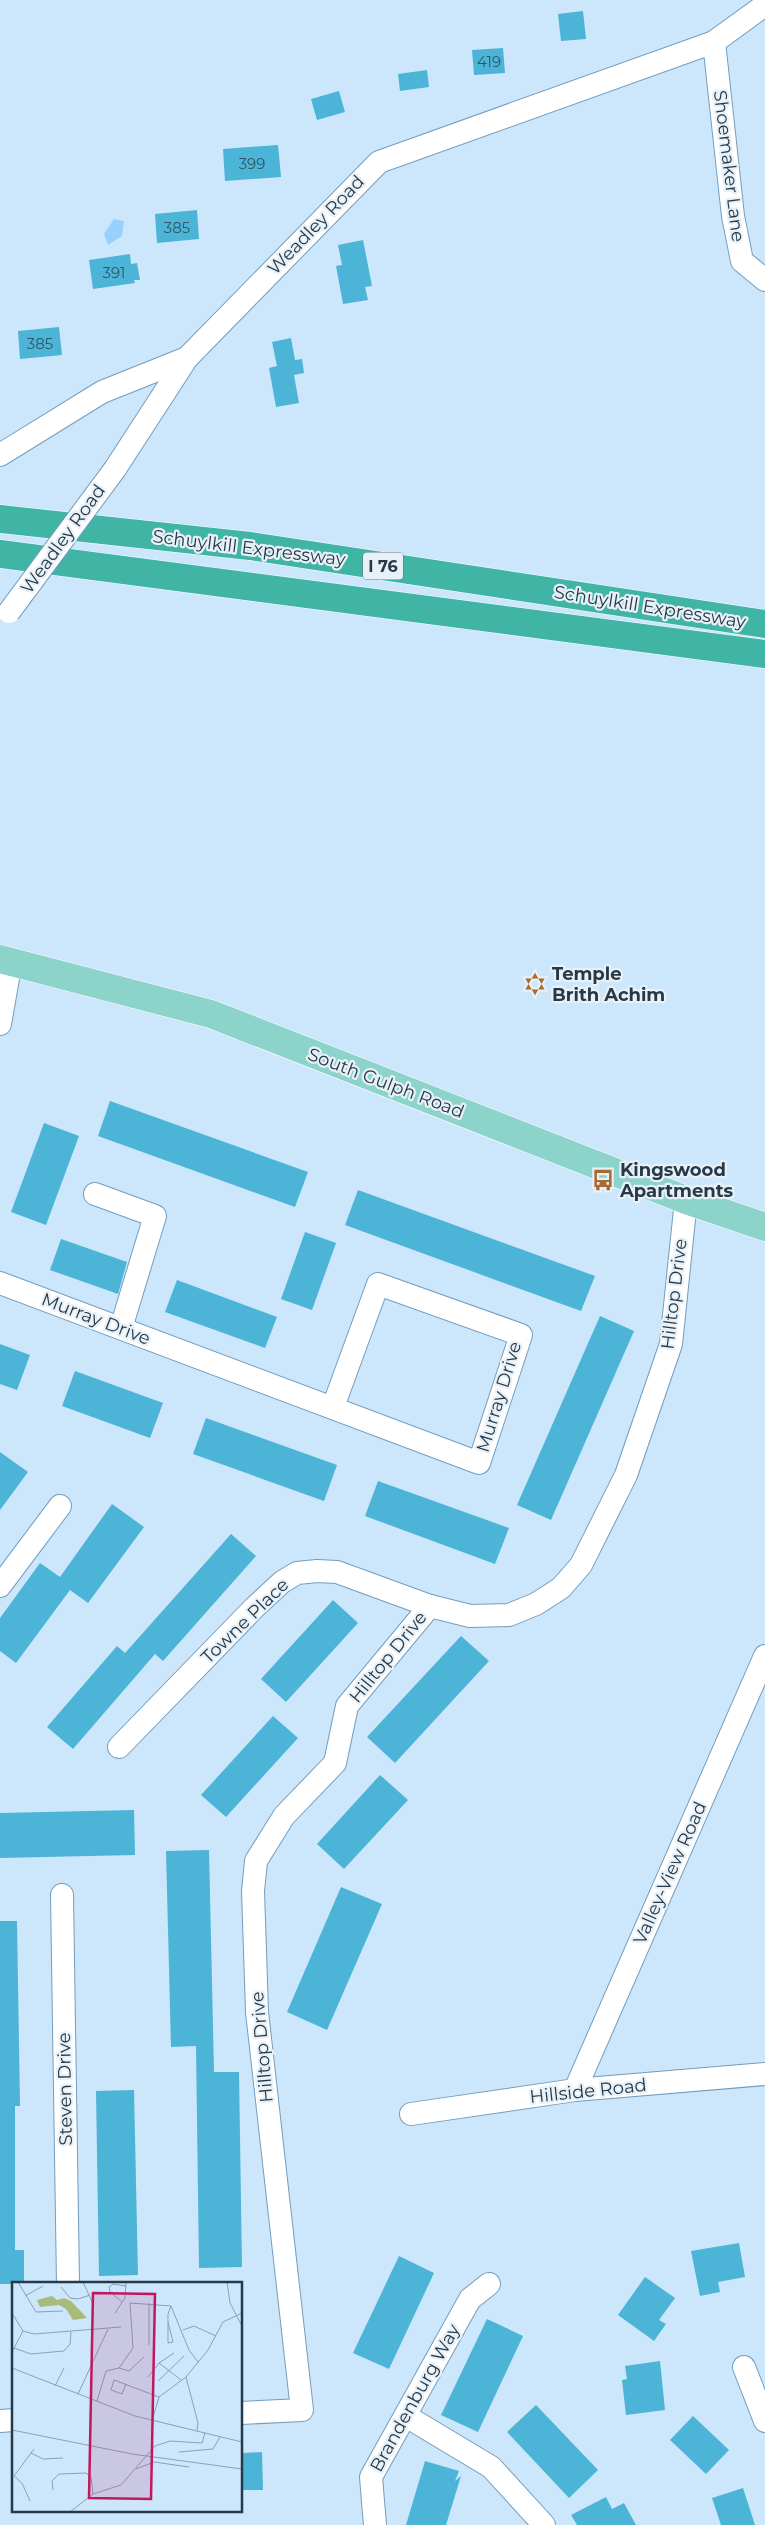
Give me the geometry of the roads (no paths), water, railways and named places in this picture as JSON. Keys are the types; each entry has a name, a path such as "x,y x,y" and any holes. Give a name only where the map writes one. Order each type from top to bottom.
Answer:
{"highway":[{"name":"Schuylkill Expressway","path":"0,519 250,546 765,624"},
{"name":"Schuylkill Expressway","path":"0,554 765,654"}],"main road":[{"name":"South Gulph Road","path":"5,960 211,1014 686,1200 765,1227"}],"street":[{"name":"Weadley Road","path":"5,616 115,469 187,358 379,162 714,42 765,5"},
{"name":"Shoemaker Lane","path":"714,42 733,216 742,261 765,280"},
{"path":"0,455 102,392 187,358"},
{"path":"0,1024 5,960"},
{"path":"95,1194 155,1216 121,1328"},
{"name":"Hilltop Drive","path":"242,2412 302,2410 258,2012 253,1892 256,1862 284,1816 335,1763 347,1706 430,1606 470,1616 509,1615 536,1604 561,1588 581,1565 626,1475 671,1344 686,1200"},
{"name":"Murray Drive","path":"0,1283 479,1463 521,1335 378,1284 333,1407"},
{"path":"0,1586 60,1506"},
{"name":"Towne Place","path":"119,1748 254,1608 282,1582 296,1574 317,1571 337,1572 430,1606"},
{"name":"Valley-View Road","path":"575,2090 765,1656"},
{"name":"Steven Drive","path":"62,1895 68,2282"},
{"name":"Hillside Road","path":"411,2114 575,2090 765,2074"},
{"name":"Brandenburg Way","path":"375,2525 371,2477 470,2299 489,2284"},
{"path":"744,2367 765,2421"},
{"path":"406,2416 491,2467 544,2525"}],"water":[{"path":"114,219 124,221 122,236 108,245 104,234"}],"place":[{"name":"Temple Brith Achim","path":"535,984"},
{"name":"Kingswood Apartments","path":"603,1180"}]}
